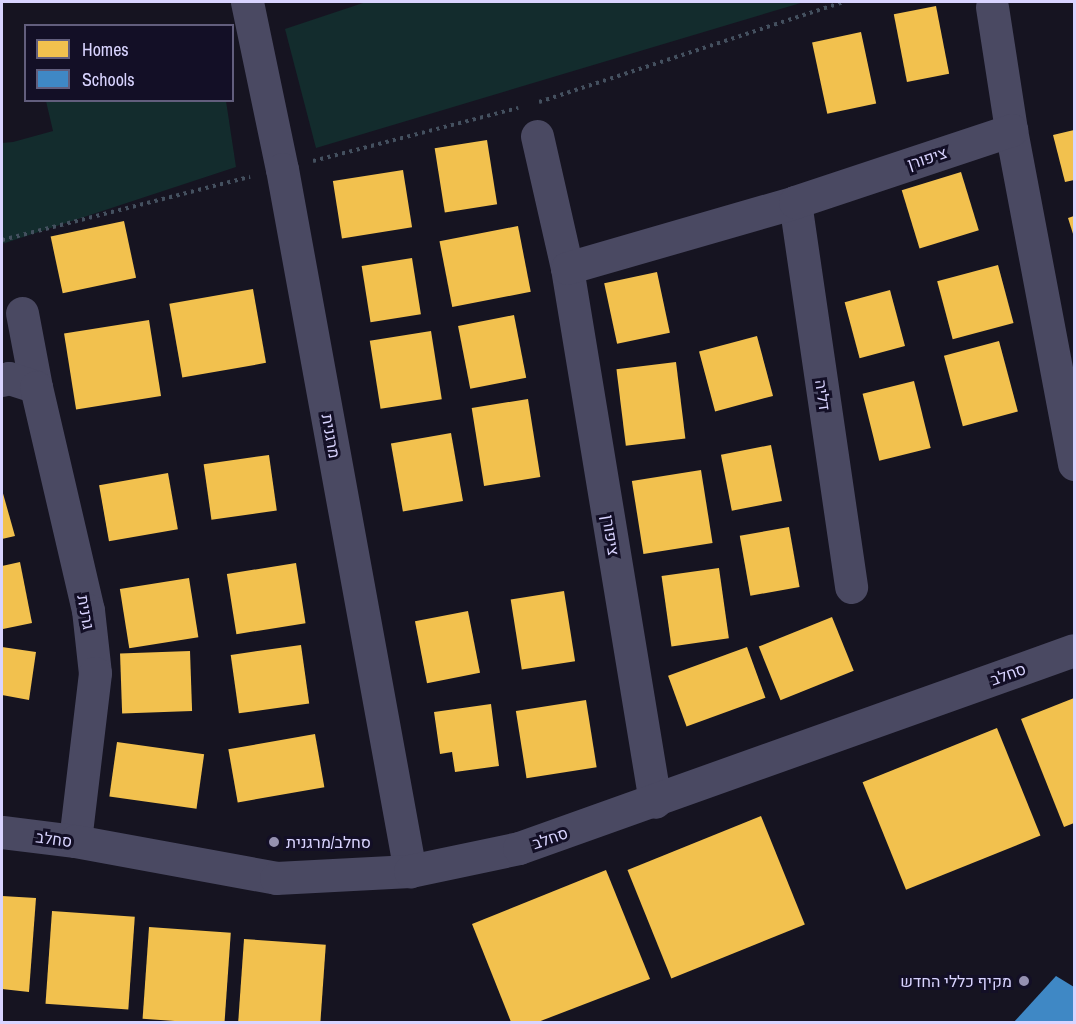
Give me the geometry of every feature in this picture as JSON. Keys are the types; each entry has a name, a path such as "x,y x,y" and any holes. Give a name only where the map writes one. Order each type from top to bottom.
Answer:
{"street":[{"name":"מרגנית","path":"247,2 282,169 410,871"},
{"path":"992,7 1011,130 1074,464"},
{"name":"ציפורן","path":"534,121 567,268 655,802"},
{"name":"ציפורן","path":"567,268 795,202 1011,130"},
{"name":"דליה","path":"795,202 851,587"},
{"name":"גרנית","path":"22,313 36,387 87,610 95,673 75,841"},
{"path":"2,380 9,378 36,387"},
{"name":"סחלב","path":"2,832 75,841 276,878 410,871 519,848 655,802 1074,650"}],"path":[{"path":"534,121 843,2"},
{"path":"2,240 520,108"}],"green space":[{"path":"366,2 804,2 316,148 285,29"},
{"path":"46,102 226,102 236,167 2,244 2,143 53,131"}],"building: Homes":[{"path":"936,6 949,74 907,82 894,14"},
{"path":"861,32 876,103 827,114 812,42"},
{"path":"1074,130 1074,180 1065,182 1053,135"},
{"path":"487,140 497,204 445,212 435,148"},
{"path":"403,170 412,227 342,238 333,181"},
{"path":"961,172 979,230 920,248 902,190"},
{"path":"1074,216 1074,237 1068,218"},
{"path":"124,221 136,278 63,293 51,237"},
{"path":"518,226 531,292 452,307 439,241"},
{"path":"412,258 421,314 371,322 362,266"},
{"path":"998,265 1014,323 953,339 937,281"},
{"path":"657,272 670,333 617,344 604,283"},
{"path":"253,289 266,363 182,378 169,304"},
{"path":"890,290 905,346 860,358 845,302"},
{"path":"514,315 526,378 470,389 458,326"},
{"path":"149,320 161,396 76,410 64,333"},
{"path":"431,331 442,399 381,409 370,341"},
{"path":"757,336 773,396 715,411 699,352"},
{"path":"999,341 1018,412 963,426 944,356"},
{"path":"676,362 685,438 626,446 616,369"},
{"path":"914,381 931,448 879,461 863,394"},
{"path":"528,399 540,477 484,486 472,408"},
{"path":"451,433 463,501 403,512 391,444"},
{"path":"771,445 782,501 732,511 721,455"},
{"path":"269,455 277,510 211,520 204,464"},
{"path":"701,470 713,543 643,554 632,481"},
{"path":"168,473 178,529 109,541 99,485"},
{"path":"2,490 15,536 2,539"},
{"path":"789,527 800,587 750,596 740,536"},
{"path":"20,562 32,623 3,629 2,566"},
{"path":"296,563 306,623 236,634 227,574"},
{"path":"719,568 729,638 671,646 662,576"},
{"path":"189,578 198,637 129,648 120,589"},
{"path":"564,591 575,661 522,670 511,599"},
{"path":"468,611 480,673 427,683 415,621"},
{"path":"832,617 854,671 780,700 759,647"},
{"path":"301,645 309,703 239,713 231,655"},
{"path":"2,647 36,652 29,700 2,695"},
{"path":"747,647 765,698 687,726 668,676"},
{"path":"190,651 192,711 122,713 120,653"},
{"path":"1074,698 1074,823 1064,827 1021,719"},
{"path":"586,700 597,767 527,778 516,711"},
{"path":"491,704 499,766 455,772 452,752 440,754 434,712"},
{"path":"997,728 1040,836 906,890 863,782"},
{"path":"315,734 324,787 238,802 228,749"},
{"path":"117,742 204,754 196,809 109,796"},
{"path":"761,816 805,924 671,978 627,870"},
{"path":"606,870 650,979 538,1022 511,1022 472,924"},
{"path":"2,896 36,898 29,992 2,989"},
{"path":"52,911 135,917 128,1010 46,1004"},
{"path":"149,927 231,933 225,1022 143,1019"},
{"path":"244,939 326,945 320,1022 238,1022"}],"building: Schools":[{"name":"מקיף כללי החדש","path":"1056,976 1074,987 1074,1022 1014,1022"}],"place":[{"name":"סחלב/מרגנית","path":"274,842"},
{"name":"מקיף כללי החדש","path":"1024,981"}]}
